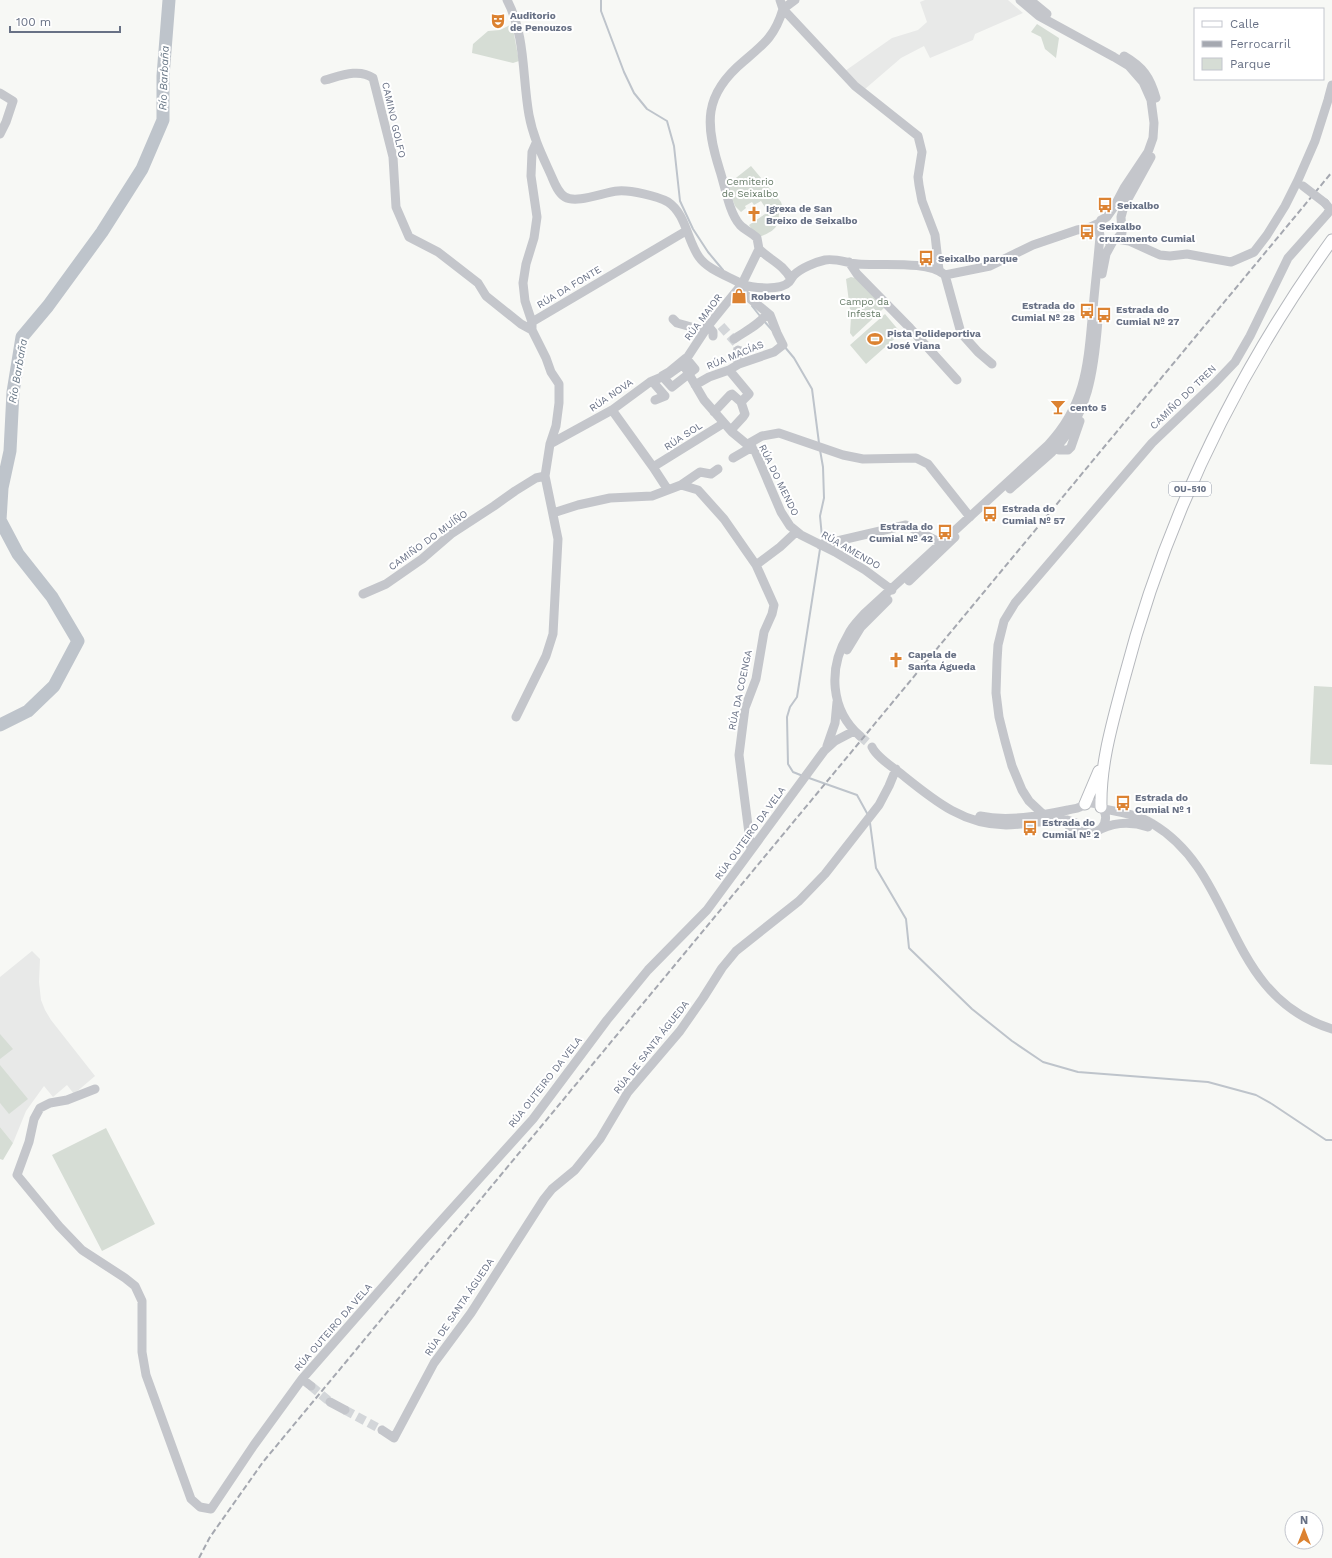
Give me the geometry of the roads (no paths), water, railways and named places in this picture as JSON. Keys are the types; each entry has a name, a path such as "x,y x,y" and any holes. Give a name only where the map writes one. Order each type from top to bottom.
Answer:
{"main road":[{"name":"OU-510","path":"1103,763 1139,627 1160,564 1195,477 1221,422 1255,358 1302,282 1332,240"},
{"path":"1082,806 1103,763"},
{"path":"1103,763 1101,789 1103,808"}],"street":[{"path":"507,0 516,20 520,37 529,114 536,143 558,189 563,196 569,199 577,200 612,192 624,191 659,198 667,202 677,211 698,256 704,262 747,286 777,288 789,283 795,274 825,260 836,260 859,264 902,264 942,272 990,266 1033,245 1077,230 1096,229"},
{"path":"782,4 795,0"},
{"path":"1020,0 1039,16 1129,66 1139,76 1148,92 1154,116 1154,130 1144,159 1130,179 1114,208 1096,229 1082,399 1065,434"},
{"path":"1024,0 1036,3 1139,66 1147,75 1153,88 1159,111 1159,132 1156,143 1146,168 1124,206 1120,237 1115,240 1106,254 1103,266 1093,367 1089,387 1081,410 1079,423 1068,450 1054,447"},
{"path":"782,4 855,86 918,136 922,152 918,185 922,201 935,235 942,272 961,333 978,352 992,364"},
{"path":"782,4 774,30 767,41 730,74 716,96 710,111 710,126 712,142 733,212 741,226 757,238 759,249 786,270 791,278"},
{"name":"CAMINO GOLFO","path":"325,80 344,74 358,73 368,74 373,78 393,157 396,207 409,237 438,252 478,283 486,296 520,324 532,326"},
{"path":"1096,229 1106,240 1129,241 1160,255 1170,256 1187,254 1230,262 1254,252 1267,235 1300,183 1315,141 1332,85"},
{"path":"0,93 13,101 0,134"},
{"path":"516,717 546,656 553,634 558,539 545,476 550,444 556,426 559,403 559,384 552,372 532,326 525,302 523,283 526,264 534,238 537,217 531,176 532,152 536,143"},
{"name":"CAMIÑO DO TREN","path":"1044,814 1027,798 1022,790 1012,766 999,717 996,693 996,666 998,645 1004,621 1015,603 1152,443 1235,362 1250,336 1288,258 1328,213 1329,208 1325,203 1300,183"},
{"path":"1107,217 1116,218 1122,226 1129,241"},
{"name":"RÚA DA FONTE","path":"532,326 686,231"},
{"name":"RÚA MAIOR","path":"685,361 711,322 742,284 759,249"},
{"path":"850,262 857,274 910,328 957,380"},
{"path":"734,339 759,322 767,313 742,292 742,284"},
{"name":"RÚA MACÍAS","path":"695,385 739,364 774,352 783,345 776,333 770,315 767,313"},
{"path":"674,319 677,323 702,330 711,322"},
{"path":"711,322 720,326"},
{"path":"711,322 713,336"},
{"path":"738,350 736,358 739,364"},
{"name":"RÚA DO MENDO","path":"685,361 689,373 701,397 727,426 750,446 766,475 781,512 796,532"},
{"name":"RÚA NOVA","path":"550,444 612,410 652,381 669,374 685,361"},
{"path":"714,412 730,395 732,394 741,402 749,394 729,370"},
{"path":"662,376 672,387 689,373"},
{"path":"870,617 877,604 1059,434 1069,419 1077,402 1084,380"},
{"path":"652,381 664,396 655,400"},
{"name":"RÚA SOL","path":"653,467 743,417 745,414 741,402"},
{"path":"612,410 668,490"},
{"path":"842,712 839,688 842,665 845,654 853,638 870,617 1054,447 1065,434 1081,410"},
{"path":"732,458 762,436 779,432 843,455 864,459 916,458 928,464 970,517"},
{"path":"1065,434 1070,436 1072,442"},
{"path":"1027,464 1038,459 1054,447"},
{"path":"553,513 578,505 610,498 652,496 681,485 700,472 711,474 718,469"},
{"name":"CAMIÑO DO MUÍÑO","path":"362,594 392,580 422,559 451,534 494,506 515,490 536,478 545,476"},
{"name":"RÚA DA COENGA","path":"681,485 698,490 724,519 756,565 774,605 772,614 764,632 756,679 745,708 738,755 751,849"},
{"path":"820,545 906,525 941,543"},
{"path":"756,565 780,547 796,532"},
{"name":"RÚA AMENDO","path":"796,532 865,570 892,590"},
{"path":"824,750 833,731 837,702 835,677 837,661 843,643 856,623 926,561 938,554"},
{"path":"837,702 842,712 863,739 874,750 944,807 958,815 974,820 1002,825 1052,822 1078,826"},
{"path":"824,750 835,741 863,739 942,799 969,813 989,818 1044,814 1092,803 1103,808 1146,820 1164,832 1182,847 1200,870 1248,961 1264,984 1295,1012 1312,1022 1332,1029"},
{"name":"RÚA OUTEIRO DA VELA","path":"95,1088 67,1100 50,1103 40,1108 34,1119 29,1142 17,1175 59,1226 82,1250 135,1286 142,1301 142,1352 146,1375 191,1499 200,1507 211,1509 254,1445 302,1379 422,1242 533,1119 607,1020 648,970 707,910 824,750"},
{"name":"RÚA DE SANTA ÁGUEDA","path":"382,1430 394,1438 434,1363 471,1313 544,1199 552,1189 575,1170 600,1139 628,1092 680,1031 729,959 741,947 799,901 825,874 850,845 879,805 896,769"},
{"path":"1078,826 1076,814 1082,806"},
{"path":"1044,814 1046,817 1061,818 1089,833 1096,833 1105,824 1106,818 1103,808"},
{"path":"1101,829 1118,824 1135,823 1164,832"},
{"path":"302,1379 311,1386"},
{"path":"330,1402 344,1410"}],"waterway":[{"name":"Río Barbaña","path":"0,725 28,711 54,686 78,641 52,597 18,554 0,520 2,488 10,451 13,392 22,337 48,306 102,232 142,169 163,120 163,76 169,0"},
{"path":"601,0 601,11 624,72 634,93 647,109 667,121 674,146 680,201 693,229 708,252 723,270"},
{"path":"752,306 760,316"},
{"path":"764,321 772,330"},
{"path":"784,346 794,358 812,389 819,443"},
{"path":"820,450 823,467 824,498 820,516 822,542"},
{"path":"803,776 793,772 788,764 787,717 790,707 797,697 820,549"},
{"path":"809,778 857,795 868,815"},
{"path":"870,823 876,868 906,919 909,948 972,1009 1012,1041 1043,1062 1078,1072 1208,1082 1256,1095 1326,1140 1332,1140"}],"tunnel":[{"path":"721,326 737,344 738,350"},
{"path":"860,736 867,742"},
{"path":"311,1386 330,1402"},
{"path":"345,1410 382,1430"}],"railway":[{"path":"199,1558 210,1537 263,1462 1332,172"}],"place":[{"name":"Auditorio de Penouzos","path":"498,21"},
{"name":"Seixalbo","path":"1105,205"},
{"name":"Igrexa de San Breixo de Seixalbo","path":"754,214"},
{"name":"Seixalbo cruzamento Cumial","path":"1087,232"},
{"name":"Seixalbo parque","path":"926,258"},
{"name":"Roberto","path":"739,296"},
{"name":"Estrada do Cumial Nº 28","path":"1087,311"},
{"name":"Estrada do Cumial Nº 27","path":"1104,315"},
{"name":"Pista Polideportiva José Viana","path":"875,339"},
{"name":"cento 5","path":"1058,407"},
{"name":"Estrada do Cumial Nº 57","path":"990,514"},
{"name":"Estrada do Cumial Nº 42","path":"945,532"},
{"name":"Capela de Santa Águeda","path":"896,660"},
{"name":"Estrada do Cumial Nº 1","path":"1123,803"},
{"name":"Estrada do Cumial Nº 2","path":"1030,828"}],"park label":[{"name":"Cemiterio de Seixalbo","path":"750,186"},
{"name":"Campo da Infesta","path":"864,306"}]}
